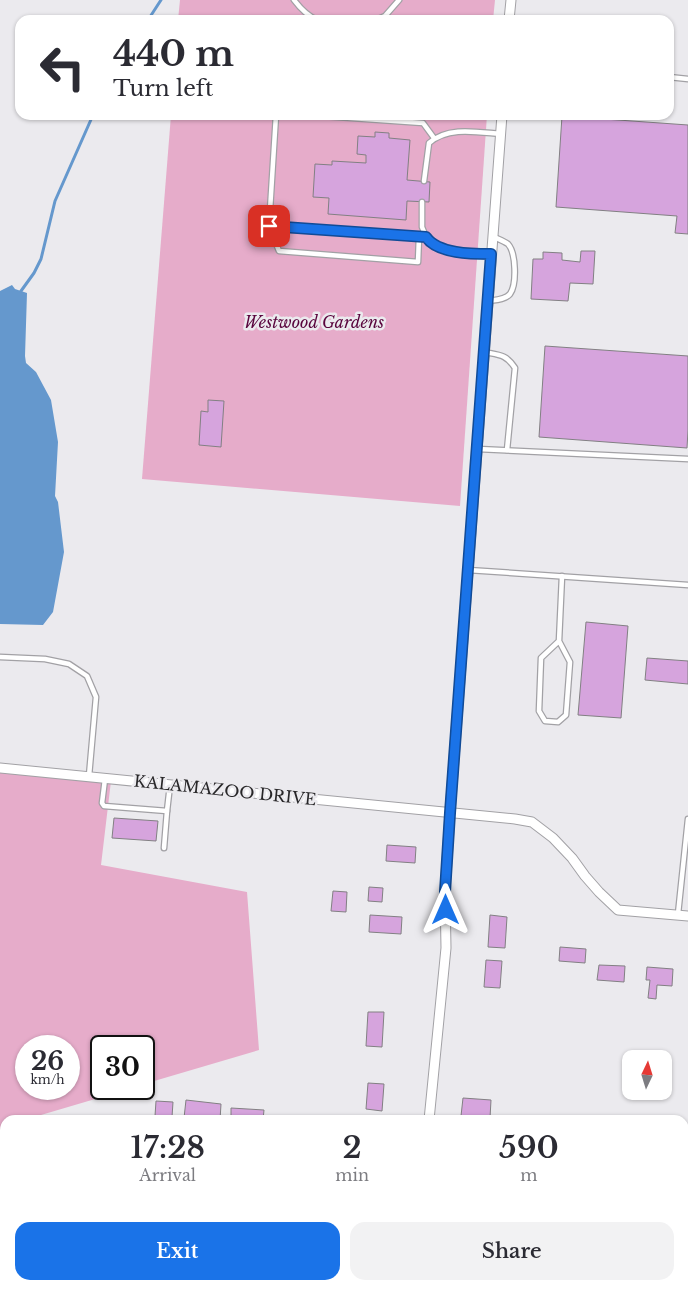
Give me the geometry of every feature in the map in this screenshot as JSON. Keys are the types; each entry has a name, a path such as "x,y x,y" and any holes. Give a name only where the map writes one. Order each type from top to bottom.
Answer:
{"street":[{"path":"510,15 511,0"},
{"path":"429,1115 446,948 445,892 450,813 501,120"},
{"name":"KALAMAZOO DRIVE","path":"0,768 532,822 553,838 599,892 618,910 688,916"}],"lane":[{"path":"294,0 309,15"},
{"path":"386,15 399,0"},
{"path":"674,78 688,79"},
{"path":"276,120 269,226 279,252 418,262 419,236"},
{"path":"385,120 423,123 434,138"},
{"path":"424,181 429,143 434,138 462,131 500,134"},
{"path":"422,202 422,227 427,240 440,247 461,253 491,254"},
{"path":"269,226 426,237"},
{"path":"488,301 504,298 510,294 513,287 515,261 512,251 506,242 493,236"},
{"path":"484,352 501,355 510,360 515,368 507,450"},
{"path":"476,449 688,459"},
{"path":"468,570 688,585"},
{"path":"559,641 541,658 539,711 545,721 558,722 566,715 570,662 559,641 562,576"},
{"path":"0,657 53,660 69,664 87,676 96,698 90,776"},
{"path":"105,778 102,803 104,806 167,811"},
{"path":"164,848 170,784"},
{"path":"678,915 688,819"}],"green space":[{"path":"180,0 495,0 494,15 178,15"},
{"name":"Westwood Gardens","path":"171,120 487,120 460,506 142,479"},
{"path":"0,767 111,781 101,865 247,892 259,1050 155,1081 155,1035 90,1035 90,1100 92,1100 41,1115 0,1115"}],"water":[{"path":"12,285 15,289 27,293 26,363 36,372 51,400 58,442 55,496 58,502 64,552 53,612 43,625 0,624 0,291"}],"building":[{"path":"562,120 618,120 688,125 688,234 675,233 677,216 556,207"},
{"path":"375,132 389,133 389,138 410,140 407,180 430,182 429,202 407,201 406,220 328,214 329,198 313,197 315,164 332,165 332,161 366,163 366,155 357,154 358,136 375,137"},
{"path":"581,251 595,251 593,284 570,283 568,301 531,299 533,259 543,259 543,252 562,253 562,260 580,262"},
{"path":"545,346 688,356 687,448 539,437"},
{"path":"208,400 224,401 221,447 199,445 201,411 208,412"},
{"path":"586,622 628,626 621,718 578,715"},
{"path":"647,658 688,661 688,684 645,680"},
{"path":"114,818 158,821 156,841 112,838"},
{"path":"387,845 416,847 415,863 386,861"},
{"path":"369,887 383,888 382,902 368,901"},
{"path":"333,891 347,892 346,912 331,911"},
{"path":"370,915 402,917 401,934 369,932"},
{"path":"490,915 507,917 505,948 488,947"},
{"path":"560,947 586,949 585,963 559,961"},
{"path":"486,960 502,961 500,988 484,987"},
{"path":"599,965 625,966 624,982 597,980"},
{"path":"647,967 673,969 672,986 657,985 656,999 648,998 650,980 646,980"},
{"path":"368,1012 384,1012 382,1047 366,1046"},
{"path":"368,1083 384,1084 382,1111 366,1109"},
{"path":"463,1098 491,1100 490,1115 461,1115"},
{"path":"186,1100 221,1104 220,1115 184,1115"},
{"path":"156,1101 173,1102 172,1115 155,1115"},
{"path":"231,1108 264,1110 264,1115 231,1115"}],"waterway":[{"path":"151,15 161,0"},
{"path":"21,291 41,259 55,201 91,120"}],"route":[{"path":"269,226 426,237 427,240 440,247 461,253 491,254 450,813 445,892 446,910"}]}
